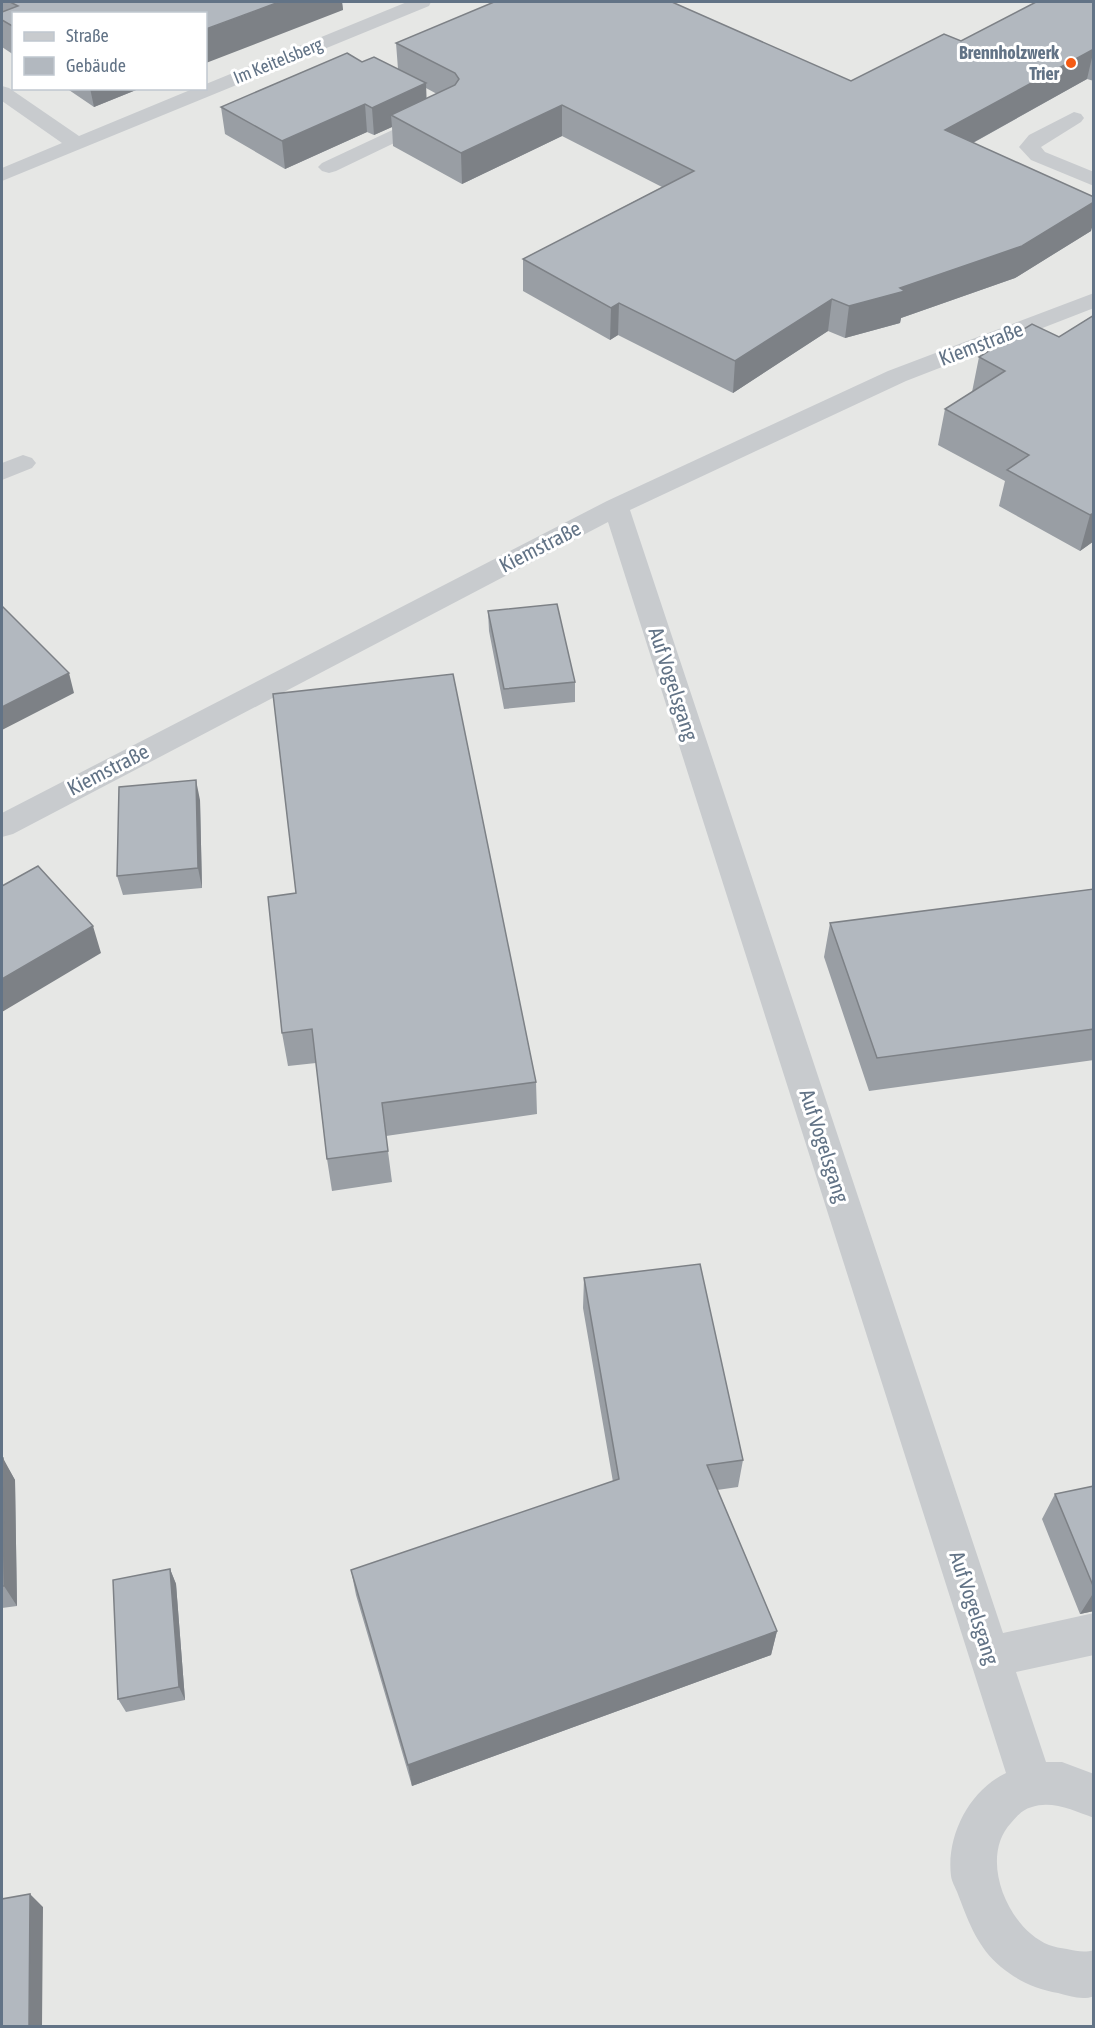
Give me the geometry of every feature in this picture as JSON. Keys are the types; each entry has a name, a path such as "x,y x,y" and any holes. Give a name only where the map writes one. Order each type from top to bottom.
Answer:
{"street":[{"name":"Im Keitelsberg","path":"2,175 422,2"},
{"path":"320,44 339,54"},
{"path":"2,92 77,144"},
{"path":"329,167 448,110 428,100"},
{"path":"1074,118 1036,139 1029,147 1038,156 1094,180"},
{"name":"Kiemstraße","path":"2,826 616,507 897,376 1094,300"},
{"name":"Auf Vogelsgang","path":"616,507 1031,1784"},
{"path":"990,1657 1094,1634"},
{"path":"1094,1796 1062,1784 1031,1784 1006,1796 986,1817 975,1843 974,1876 992,1923 1016,1950 1039,1966 1086,1976 1094,1973"}],"shaded area":[{"path":"2,2 1093,2 1093,2026 2,2026"}],"building":[{"path":"10,2 279,2 207,29 207,12 12,12 12,26 2,20 2,12 18,6"},
{"path":"494,2 672,2 851,81 944,34 961,41 1036,2 1094,2 1094,49 945,130 1094,197 1094,202 1022,246 900,288 905,291 849,306 832,299 735,361 619,303 611,308 523,259 694,171 562,105 461,153 391,115 455,85 459,79 455,73 396,43"},
{"path":"347,53 362,62 374,57 426,83 372,108 365,104 282,141 221,107"},
{"path":"1094,315 1094,513 1090,515 1007,470 1029,455 945,409 1005,371 979,357 1032,324 1059,337"},
{"path":"557,604 575,682 504,689 488,611"},
{"path":"2,606 69,673 2,707"},
{"path":"453,674 536,1082 382,1103 388,1151 327,1159 312,1029 282,1033 268,897 296,893 273,694"},
{"path":"196,780 198,868 117,876 119,787"},
{"path":"38,866 93,926 2,979 2,886"},
{"path":"1094,889 1094,1029 877,1058 830,923"},
{"path":"700,1264 743,1460 707,1465 777,1631 408,1765 351,1570 619,1479 584,1278"},
{"path":"3,1458 4,1586 2,1586"},
{"path":"1094,1486 1094,1588 1055,1494"},
{"path":"170,1569 179,1687 118,1699 113,1580"},
{"path":"30,1894 29,2026 2,2026 2,1899"}],"place":[{"name":"Brennholzwerk Trier","path":"1071,63"}]}
